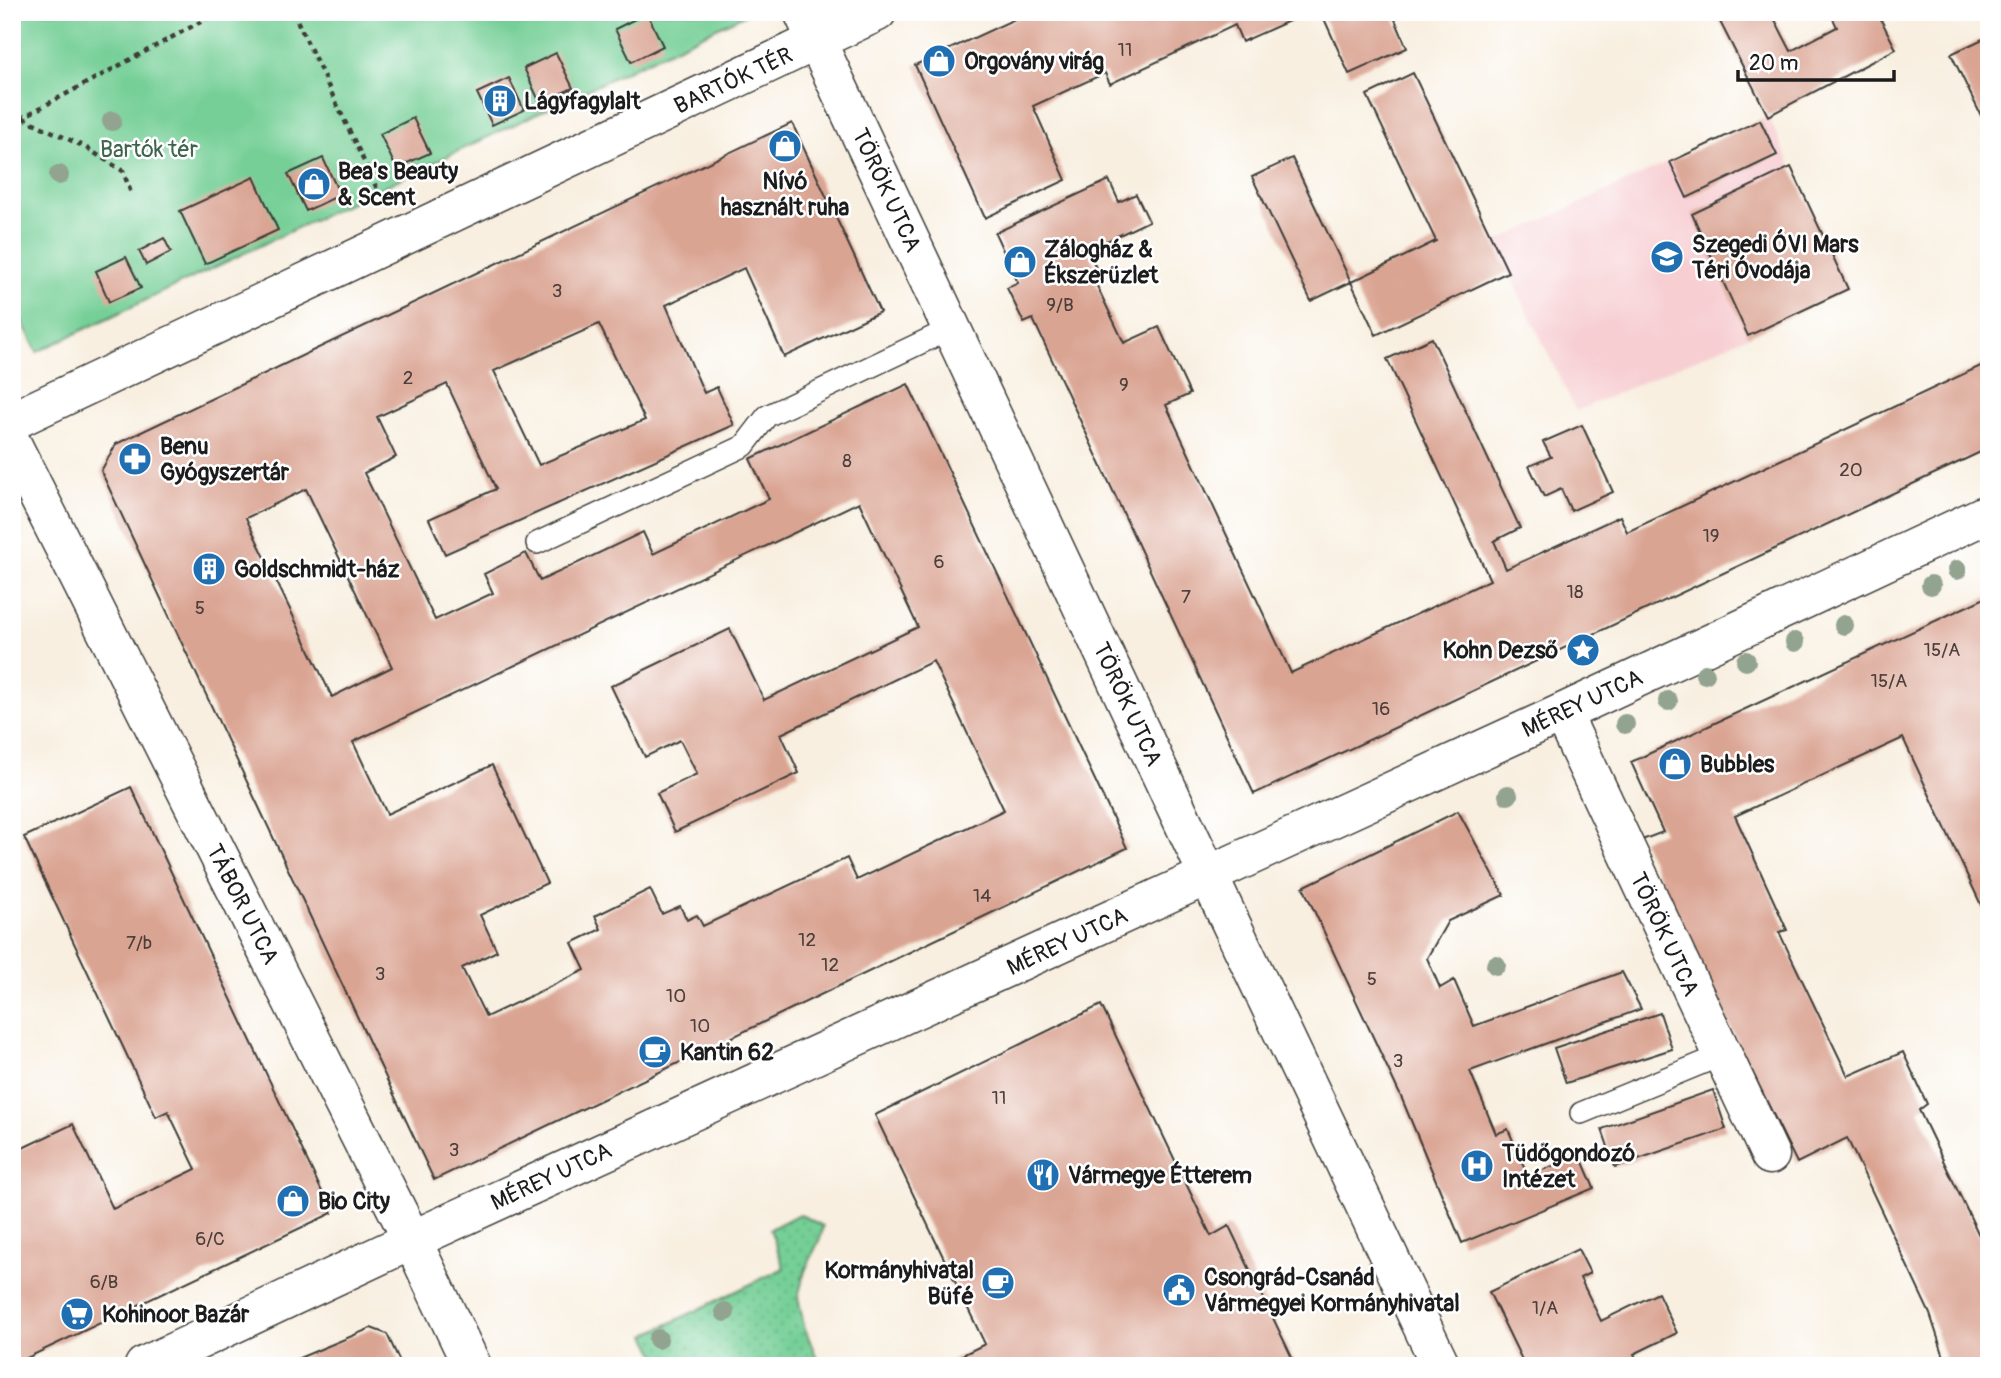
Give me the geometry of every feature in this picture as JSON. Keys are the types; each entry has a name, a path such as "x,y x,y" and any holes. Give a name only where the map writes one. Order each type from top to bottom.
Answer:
{"street":[{"name":"BARTÓK TÉR","path":"12,421 810,26 877,12"},
{"name":"TÖRÖK UTCA","path":"810,26 1441,1366"},
{"name":"TÁBOR UTCA","path":"12,444 412,1240 472,1366"},
{"name":"MÉREY UTCA","path":"144,1366 412,1240 1562,713 1989,513"},
{"name":"TÖRÖK UTCA","path":"1562,713 1770,1156"}],"lane":[{"path":"537,543 744,446 767,416 952,328"},
{"path":"1581,1113 1722,1055"}],"path":[{"path":"12,123 219,12"},
{"path":"293,12 383,201"},
{"path":"23,118 85,147 123,171 131,192"}],"shaded area":[{"name":"Szegedi ÓVI Mars Téri Óvodája","path":"1768,116 1848,289 1576,411 1494,243"}],"green space":[{"name":"Bartók tér","path":"12,12 746,14 37,352 12,300"},
{"path":"799,1214 823,1226 798,1297 804,1326 820,1366 662,1366 646,1335 784,1268 770,1229"}],"building":[{"path":"1030,12 1309,12 1242,42 1235,25 1110,84 1105,73 1033,106 1066,180 985,218 915,65"},
{"path":"1321,12 1392,12 1407,48 1349,74"},
{"path":"1715,12 1771,12 1791,51 1837,27 1830,12 1877,12 1896,49 1768,116"},
{"path":"647,13 663,46 631,62 615,29"},
{"path":"1989,36 1989,132 1951,54"},
{"path":"556,53 573,88 540,103 524,68"},
{"path":"1413,73 1508,272 1376,335 1351,282 1436,241 1367,95"},
{"name":"Lágyfagylalt","path":"509,78 524,110 492,125 477,93"},
{"path":"413,118 430,153 396,168 380,134"},
{"path":"1760,120 1777,155 1687,198 1670,162"},
{"path":"792,123 880,312 784,357 744,268 666,305 704,393 717,387 734,425 445,554 429,519 496,489 447,384 377,417 396,457 364,473 435,620 493,593 484,574 526,553 540,581 643,532 653,554 769,499 750,459 908,384 1127,848 434,1180 101,471 116,444","holes":["599,324 645,420 539,465 494,371","306,489 392,667 332,697 246,518","859,502 918,627 764,700 730,629 611,686 645,757 680,740 697,774 657,793 675,832 799,773 781,734 933,661 1004,810 857,880 847,858 703,926 697,915 687,920 680,906 662,914 650,889 595,916 601,929 572,943 585,970 486,1017 462,968 497,951 480,915 547,883 492,765 387,814 353,742"]},
{"name":"Bea's Beauty & Scent","path":"323,158 340,195 306,211 288,174"},
{"path":"1292,158 1351,282 1311,301 1252,177"},
{"path":"1791,167 1848,289 1748,336 1692,214"},
{"path":"254,177 278,230 205,264 180,211"},
{"path":"1109,180 1119,202 1136,194 1149,221 1088,250 1102,281 1096,284 1124,343 1159,327 1190,394 1166,405 1291,673 1490,580 1387,359 1432,338 1520,528 1494,541 1506,569 1620,516 1627,532 1989,362 1989,448 1254,794 1033,319 1024,323 1007,288 1018,283 995,233"},
{"path":"164,238 171,252 146,265 139,251"},
{"path":"126,257 141,288 109,302 96,271"},
{"path":"1582,425 1613,492 1571,511 1561,489 1544,497 1529,466 1551,457 1543,442"},
{"path":"1989,596 1989,698 1984,700 1989,710 1989,922 1903,738 1735,816 1787,930 1779,932 1848,1076 1903,1052 1927,1104 1919,1110 1989,1256 1989,1366 1947,1366 1930,1314 1847,1138 1797,1163 1642,840 1663,832 1631,762"},
{"path":"131,787 332,1213 12,1365 12,1153 73,1124 113,1209 196,1169 168,1111 156,1117 24,837"},
{"path":"1458,811 1504,895 1448,921 1427,958 1440,988 1454,980 1474,1026 1622,972 1641,1009 1470,1071 1496,1134 1508,1129 1528,1176 1580,1155 1594,1188 1462,1243 1402,1099 1303,887"},
{"name":"Vármegye Étterem","path":"1101,1005 1211,1236 1229,1226 1296,1366 940,1366 985,1344 875,1115"},
{"path":"1660,1013 1672,1049 1566,1083 1554,1048"},
{"path":"1713,1090 1726,1129 1615,1167 1602,1129"},
{"path":"1578,1249 1590,1273 1580,1278 1601,1321 1658,1293 1677,1333 1634,1354 1640,1366 1525,1366 1489,1292"},
{"path":"371,1328 387,1334 402,1366 280,1366"}],"place":[{"name":"Orgovány virág","path":"939,61"},
{"name":"Lágyfagylalt","path":"500,101"},
{"name":"Nívó használt ruha","path":"785,146"},
{"name":"Bea's Beauty & Scent","path":"314,184"},
{"name":"Szegedi ÓVI Mars Téri Óvodája","path":"1667,257"},
{"name":"Zálogház & Ékszerüzlet","path":"1020,262"},
{"name":"Benu Gyógyszertár","path":"135,459"},
{"name":"Goldschmidt-ház","path":"209,569"},
{"name":"Kohn Dezső","path":"1583,650"},
{"name":"Bubbles","path":"1675,764"},
{"name":"Kantin 62","path":"655,1052"},
{"name":"Tüdőgondozó Intézet","path":"1477,1166"},
{"name":"Vármegye Étterem","path":"1043,1175"},
{"name":"Bio City","path":"293,1201"},
{"name":"Kormányhivatal Büfé","path":"998,1283"},
{"name":"Csongrád-Csanád Vármegyei Kormányhivatal","path":"1179,1290"},
{"name":"Kohinoor Bazár","path":"77,1314"}]}
